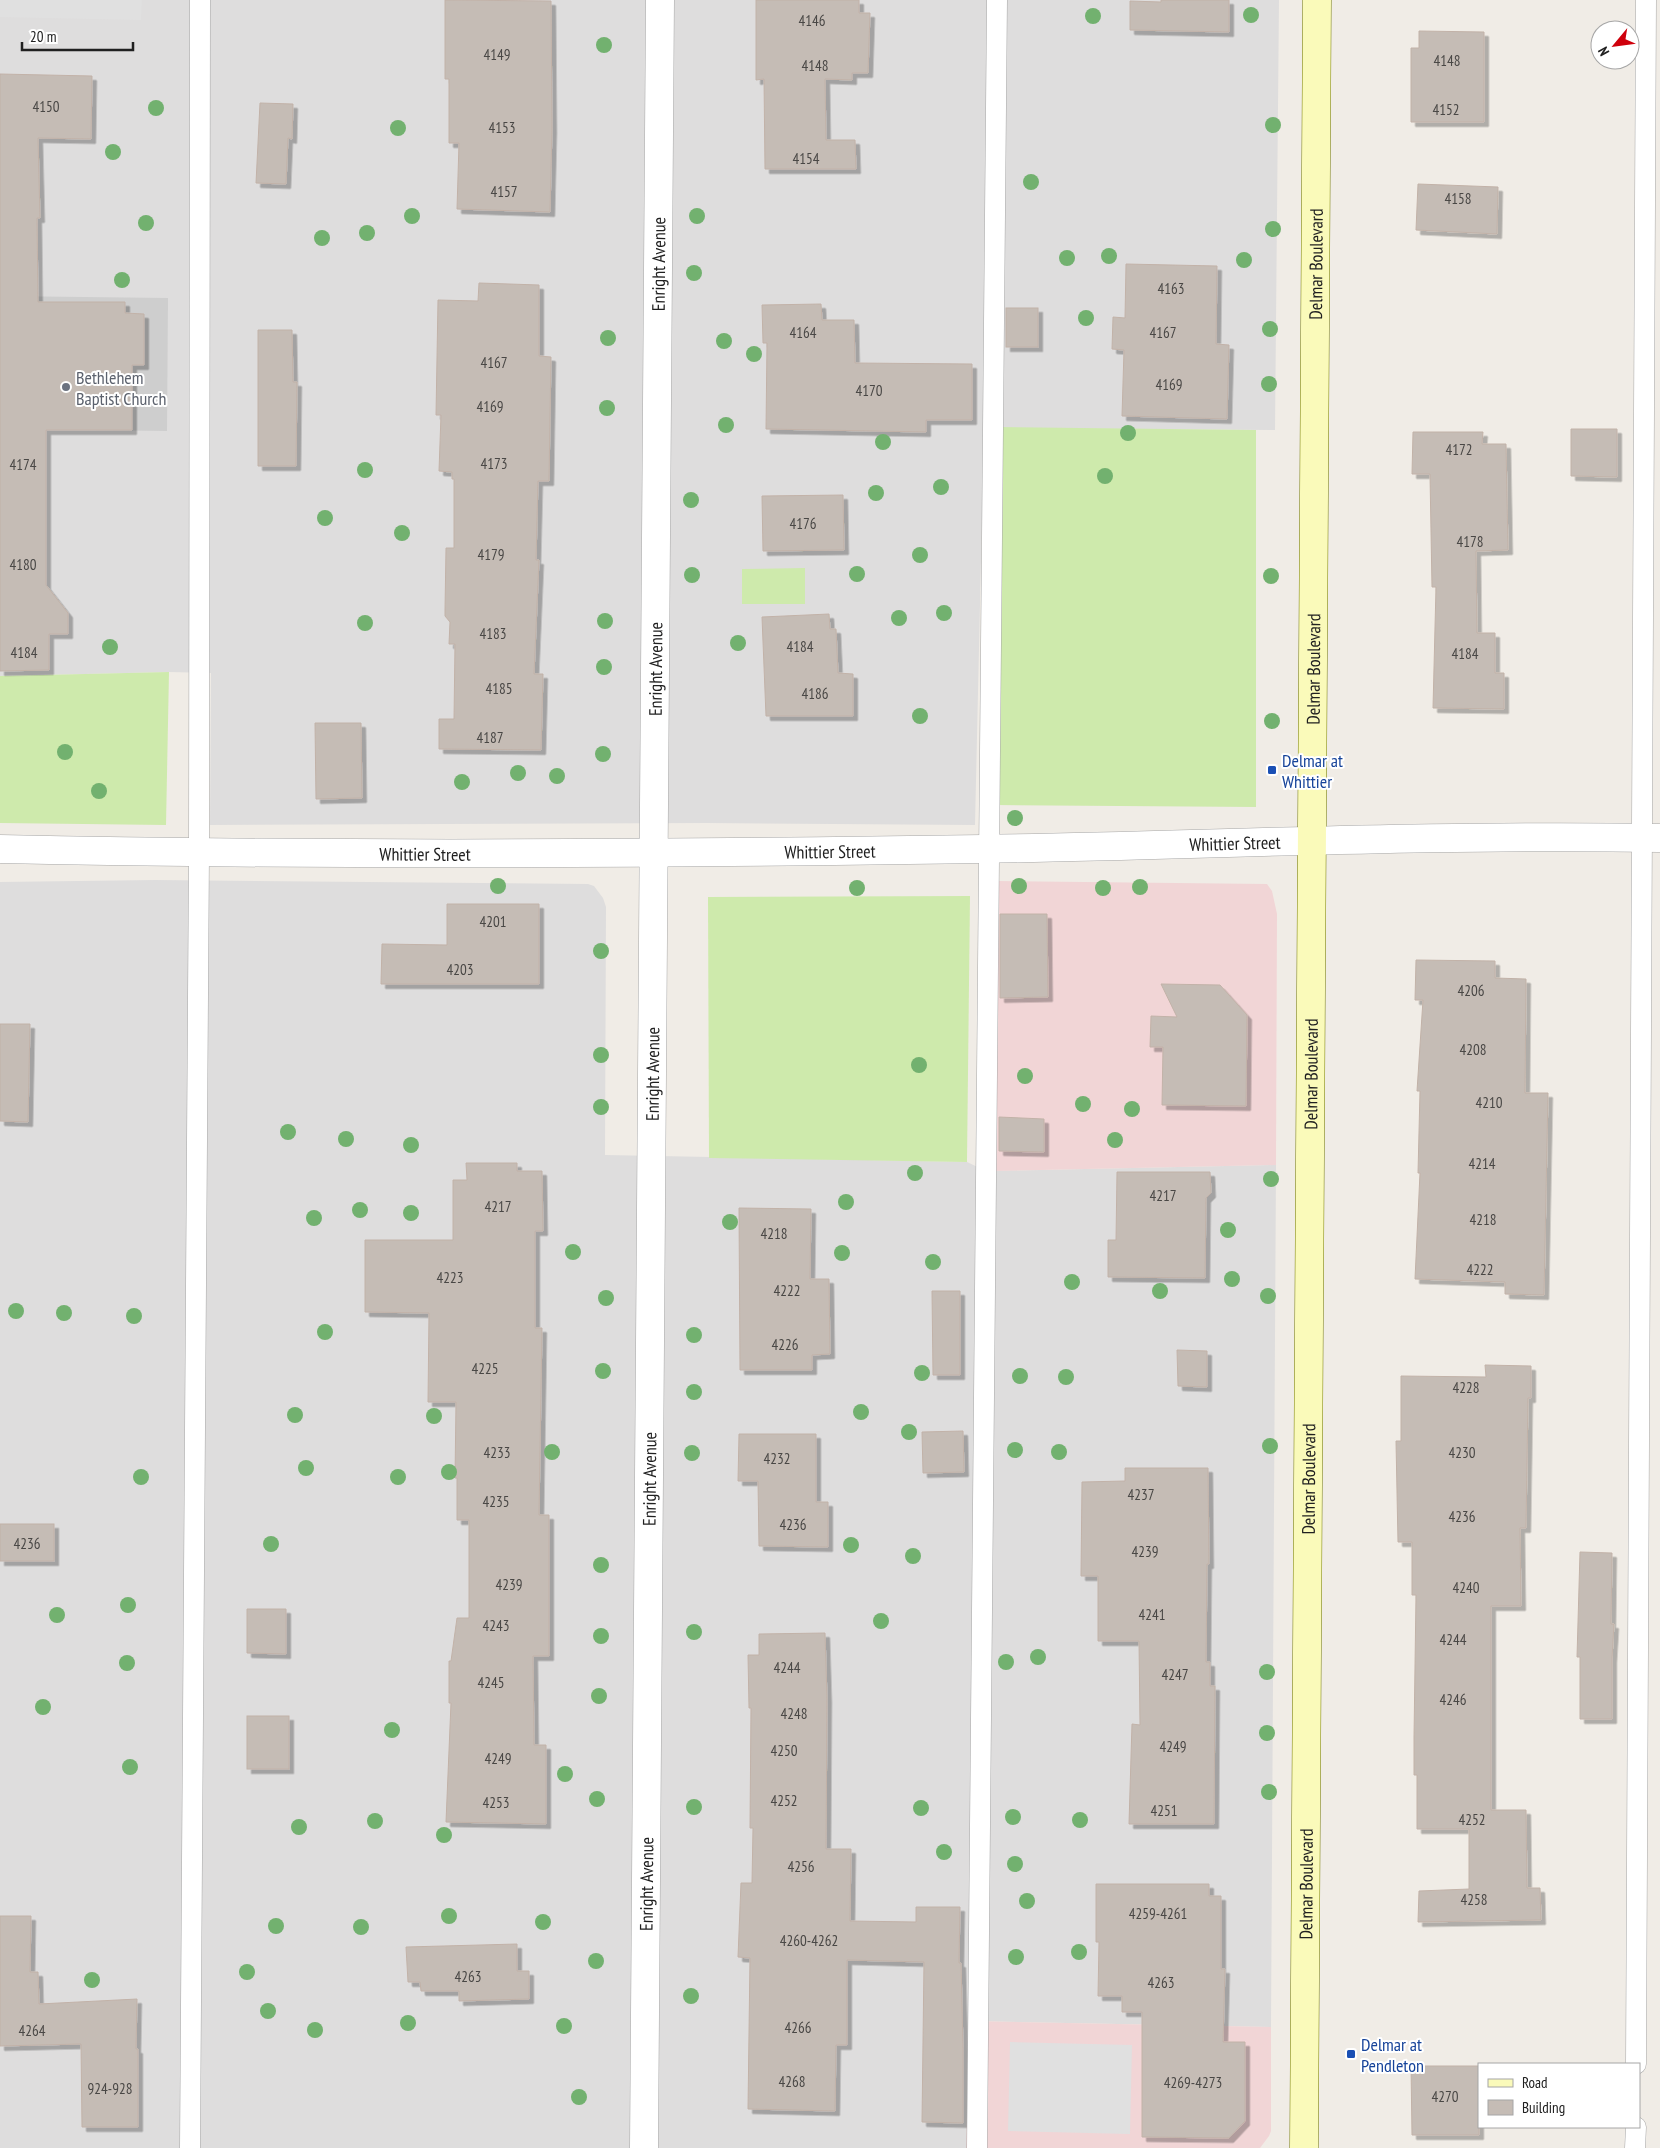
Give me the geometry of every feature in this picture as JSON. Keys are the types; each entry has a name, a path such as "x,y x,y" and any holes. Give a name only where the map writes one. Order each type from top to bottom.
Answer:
{"main road":[{"name":"Delmar Boulevard","path":"1304,2148 1310,839 1317,0"}],"street":[{"name":"Enright Avenue","path":"644,2148 660,0"},
{"name":"Whittier Street","path":"0,849 199,853 655,853 988,848 1310,839 1651,838"}],"lane":[{"path":"190,2148 199,853 200,0"},
{"path":"977,2148 997,0"},
{"path":"1636,2063 1651,838 1646,0"},
{"path":"1635,2148 1636,2128"}],"shaded area":[{"path":"0,0 1279,0 1275,430 984,428 975,825 707,823 210,825 211,673 169,672 0,676"},
{"path":"0,0 142,0 141,20 0,17"},
{"name":"Bethlehem Baptist Church","path":"0,296 168,298 167,431 0,429"},
{"path":"155,880 588,884 594,886 603,898 606,907 605,1155 967,1162 986,1171 1276,1165 1271,2027 970,2021 966,2148 0,2148 0,882"},
{"path":"996,881 1267,884 1272,891 1277,914 1276,1165 992,1171"},
{"path":"970,2021 1271,2027 1271,2131 1260,2148 966,2148"},
{"path":"1010,2042 1132,2045 1130,2134 1008,2131"}],"green space":[{"path":"997,427 1256,430 1256,807 995,805"},
{"path":"805,568 805,604 742,604 742,569"},
{"path":"169,672 166,825 0,823 0,676"},
{"path":"970,896 967,1162 709,1158 708,897"}],"building":[{"path":"445,0 551,1 552,129 550,212 457,209 459,143 449,143 449,79 445,79"},
{"path":"756,0 859,0 859,13 870,13 868,73 852,73 852,80 825,79 826,140 855,140 856,169 765,169 764,79 756,80"},
{"path":"1161,0 1229,0 1229,32 1130,30 1130,1 1161,2"},
{"path":"1419,31 1484,32 1484,122 1411,122 1411,48 1419,48"},
{"path":"0,74 92,76 91,139 38,138 40,218 37,218 38,302 125,302 125,313 144,314 144,365 132,365 132,430 46,430 46,585 68,613 68,634 49,634 49,670 0,671"},
{"path":"260,103 293,104 292,139 288,138 286,184 256,183"},
{"path":"1418,184 1498,187 1497,234 1416,230"},
{"path":"1126,264 1217,266 1216,344 1229,345 1227,419 1122,416 1124,350 1112,349 1113,317 1125,318"},
{"path":"479,283 539,285 539,356 551,357 549,481 538,481 536,560 539,560 534,674 543,674 541,750 439,749 439,719 454,719 455,644 449,644 450,622 445,616 446,548 454,548 454,479 452,479 452,472 439,471 441,415 436,415 438,300 478,301"},
{"path":"821,304 822,320 854,320 855,363 972,364 972,420 926,420 926,432 766,429 767,343 763,343 762,305"},
{"path":"1006,308 1038,308 1038,347 1006,347"},
{"path":"258,330 292,330 293,382 297,382 296,466 258,466"},
{"path":"1571,429 1617,429 1617,477 1571,476"},
{"path":"1413,432 1483,432 1482,444 1506,444 1508,550 1476,551 1477,633 1495,633 1495,673 1504,673 1504,709 1433,708 1436,587 1432,587 1430,474 1412,474"},
{"path":"843,495 844,550 763,551 762,496"},
{"path":"829,614 830,629 836,629 838,673 853,674 853,716 766,716 762,617"},
{"path":"315,723 361,723 362,798 316,799"},
{"path":"447,904 539,904 539,984 381,984 382,944 447,945"},
{"path":"1000,914 1047,914 1048,997 1000,998"},
{"path":"1416,960 1495,961 1495,978 1526,979 1525,1093 1548,1093 1544,1295 1505,1294 1505,1282 1415,1279 1420,1173 1418,1173 1420,1091 1417,1091 1423,1000 1415,1000"},
{"path":"1161,984 1220,985 1247,1015 1246,1106 1162,1105 1163,1047 1150,1047 1151,1016 1177,1017"},
{"path":"0,1024 30,1024 28,1122 0,1121"},
{"path":"999,1117 1044,1119 1044,1152 999,1151"},
{"path":"466,1163 517,1163 517,1171 542,1171 543,1231 535,1231 535,1328 542,1328 539,1515 549,1515 549,1656 533,1656 534,1745 546,1745 546,1824 446,1822 451,1703 449,1703 449,1661 451,1661 457,1618 469,1618 469,1520 457,1520 457,1478 455,1478 456,1402 428,1402 429,1313 365,1312 365,1240 453,1240 453,1180 467,1180"},
{"path":"1117,1172 1210,1172 1211,1193 1206,1198 1205,1278 1108,1277 1108,1240 1116,1240"},
{"path":"739,1208 811,1209 810,1279 829,1279 830,1354 812,1355 812,1370 740,1370"},
{"path":"932,1291 960,1291 960,1375 933,1375"},
{"path":"1177,1350 1207,1351 1207,1387 1178,1386"},
{"path":"1485,1365 1531,1366 1531,1398 1528,1398 1526,1528 1520,1528 1521,1606 1491,1606 1491,1810 1526,1810 1527,1888 1540,1888 1541,1920 1418,1922 1419,1891 1469,1889 1469,1829 1417,1829 1417,1775 1414,1775 1416,1595 1412,1595 1412,1542 1398,1542 1396,1441 1401,1441 1401,1376 1486,1377"},
{"path":"963,1431 964,1472 923,1473 922,1432"},
{"path":"739,1434 816,1434 816,1502 828,1502 828,1547 759,1546 758,1481 738,1481"},
{"path":"1125,1468 1208,1468 1209,1564 1207,1564 1206,1662 1210,1662 1210,1686 1215,1686 1214,1824 1129,1824 1132,1724 1140,1725 1139,1641 1098,1641 1098,1576 1081,1576 1082,1482 1125,1481"},
{"path":"0,1524 54,1524 54,1561 0,1561"},
{"path":"1580,1552 1612,1553 1611,1624 1614,1624 1612,1719 1580,1719 1580,1657 1577,1657"},
{"path":"247,1609 286,1609 286,1654 247,1653"},
{"path":"825,1633 827,1698 826,1849 851,1849 850,1921 916,1922 916,1907 960,1907 959,1963 961,1963 963,2123 922,2122 924,1962 847,1960 847,2045 836,2045 835,2111 748,2109 750,1958 738,1957 741,1883 752,1883 753,1828 750,1828 751,1708 749,1708 748,1655 759,1655 759,1634"},
{"path":"247,1716 289,1716 289,1769 247,1769"},
{"path":"1096,1884 1209,1884 1209,1896 1221,1896 1221,1969 1225,1969 1223,2042 1245,2042 1245,2121 1229,2138 1142,2137 1142,2012 1122,2012 1122,1996 1098,1996 1099,1942 1096,1942"},
{"path":"0,1916 31,1916 30,1972 38,1972 39,2004 137,1999 138,2127 82,2127 81,2044 0,2046"},
{"path":"517,1944 517,1971 529,1971 529,1999 459,2001 459,1991 421,1991 420,1982 408,1982 406,1947"},
{"path":"1411,2066 1478,2066 1479,2135 1412,2135"}],"place":[{"name":"Bethlehem Baptist Church","path":"66,387"},
{"name":"Delmar at Whittier","path":"1272,770"},
{"name":"Delmar at Pendleton","path":"1351,2054"}]}
